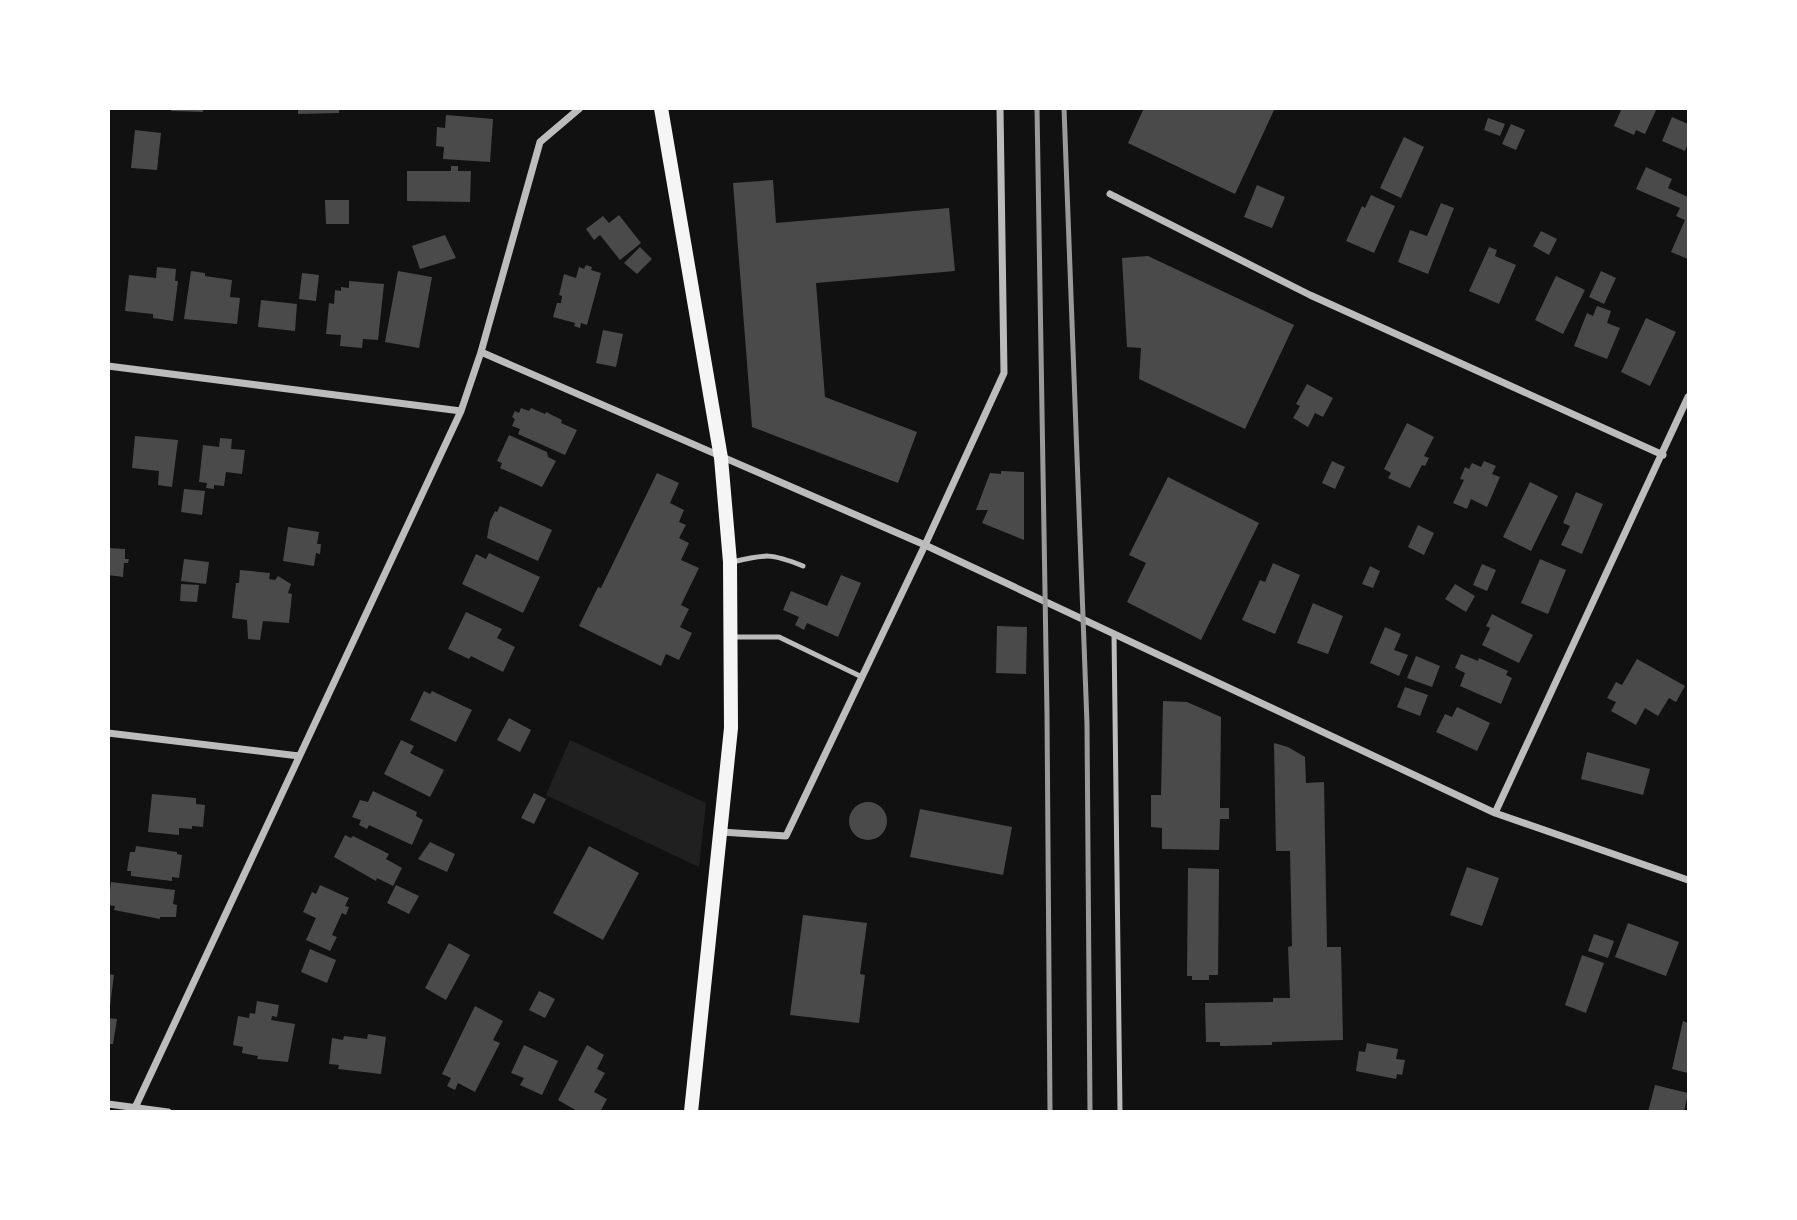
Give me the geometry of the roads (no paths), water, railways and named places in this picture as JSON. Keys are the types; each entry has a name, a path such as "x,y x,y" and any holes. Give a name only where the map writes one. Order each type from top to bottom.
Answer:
{"main road":[{"path":"661,108 721,458 730,562 731,728 691,1111"}],"street":[{"path":"134,1109 461,411 481,352 540,142 580,108"},
{"path":"721,832 786,836 925,545 1003,373 1000,108"},
{"path":"1110,194 1310,295 1663,455"},
{"path":"481,352 925,545 1495,813 1689,880"},
{"path":"108,366 461,411"},
{"path":"1495,813 1689,397"},
{"path":"108,733 299,757"},
{"path":"108,1104 168,1111"}],"lane":[{"path":"730,562 776,555 803,566"},
{"path":"1114,634 1120,1111"},
{"path":"730,637 779,637 862,677"}],"railway":[{"path":"1037,108 1047,713 1050,1112"},
{"path":"1064,108 1087,724 1090,1112"}]}
